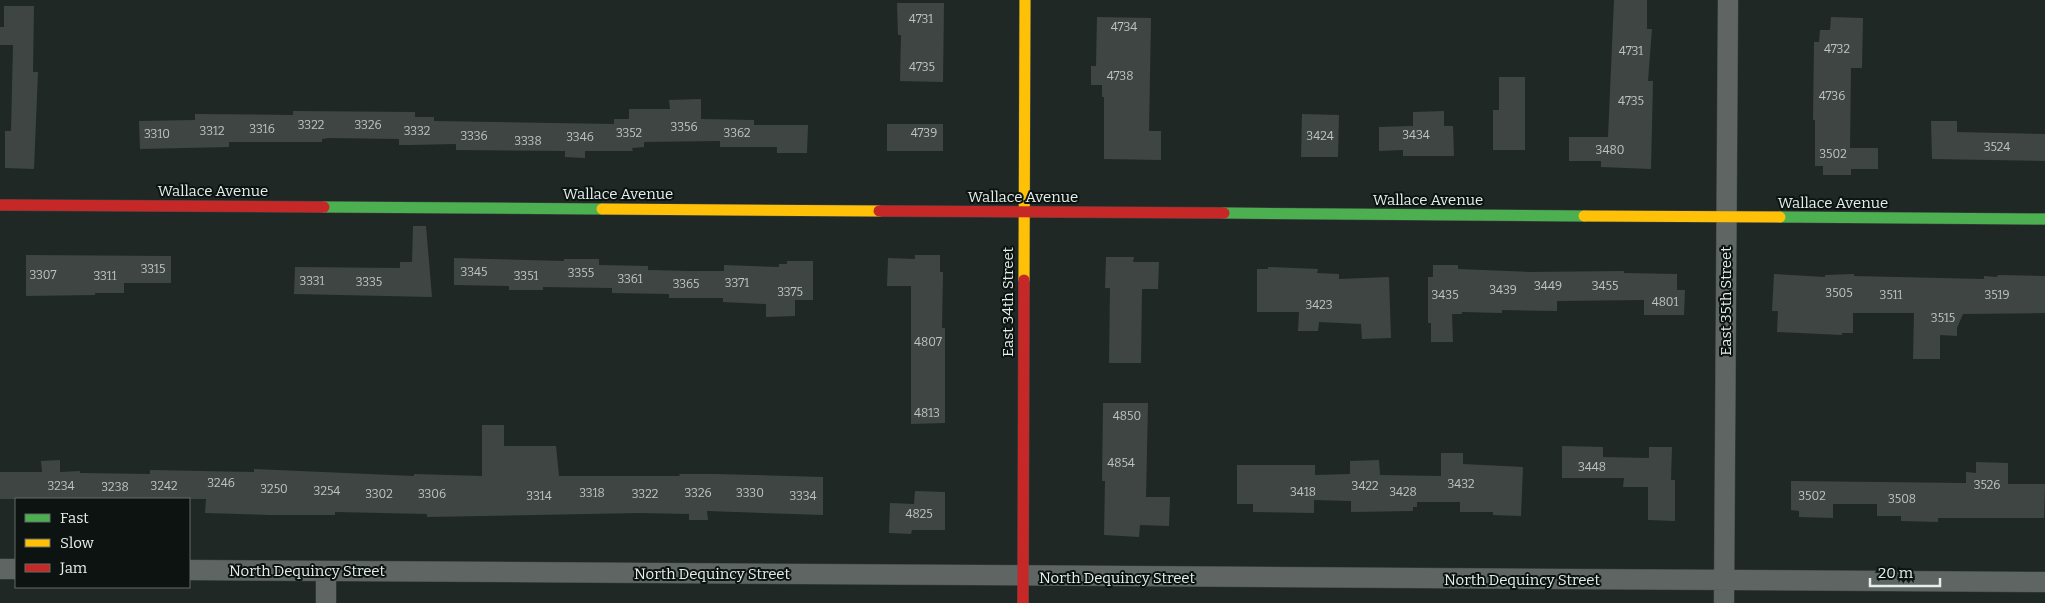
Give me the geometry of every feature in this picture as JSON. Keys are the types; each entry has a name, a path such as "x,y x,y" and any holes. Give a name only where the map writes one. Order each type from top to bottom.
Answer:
{"street":[{"name":"East 34th Street","path":"1023,603 1025,0"},
{"name":"East 35th Street","path":"1724,603 1728,0"},
{"name":"Wallace Avenue","path":"0,205 2045,219"},
{"path":"0,569 15,569"},
{"name":"North Dequincy Street","path":"190,570 1023,577 2045,582"},
{"path":"326,571 326,603"}],"building":[{"path":"1614,0 1647,0 1647,29 1652,29 1648,81 1653,81 1651,169 1601,167 1601,161 1569,161 1569,137 1608,137"},
{"path":"897,3 944,3 943,82 900,81 901,35 898,35"},
{"path":"4,6 34,6 33,72 38,72 34,169 5,168 5,131 11,131 13,45 0,45 0,27 4,27"},
{"path":"1097,17 1151,18 1149,131 1161,131 1161,160 1104,159 1104,97 1102,97 1102,85 1091,85 1091,66 1096,66"},
{"path":"1831,17 1863,18 1862,68 1851,68 1850,148 1878,148 1878,169 1851,169 1851,175 1823,175 1823,166 1815,166 1815,120 1813,120 1814,42 1819,42 1820,30 1830,30"},
{"path":"1499,77 1525,77 1525,150 1493,150 1493,110 1499,110"},
{"path":"701,99 701,119 754,120 754,125 808,125 807,153 777,153 777,147 720,147 720,141 644,142 644,147 632,148 633,151 585,151 585,158 565,157 565,151 456,150 456,144 399,145 399,139 329,138 322,139 322,142 229,142 229,147 140,149 139,121 195,120 195,114 293,115 293,111 415,112 415,117 434,117 434,121 614,124 614,119 629,119 629,109 670,109 669,100"},
{"path":"1444,111 1444,126 1453,126 1454,156 1403,156 1403,150 1379,151 1379,127 1413,126 1413,112"},
{"path":"1302,114 1339,115 1338,157 1301,157"},
{"path":"1931,121 1957,121 1957,132 2045,134 2045,161 1932,159"},
{"path":"887,124 943,124 943,151 887,151"},
{"path":"413,226 426,226 432,297 294,294 295,267 400,268 400,262 412,262"},
{"path":"26,255 171,256 171,283 124,283 124,293 26,296"},
{"path":"915,255 940,255 940,272 943,272 942,328 945,328 945,423 911,424 911,286 887,286 888,258 915,259"},
{"path":"1106,257 1134,257 1133,262 1159,262 1158,289 1142,289 1141,363 1109,363 1110,288 1105,288"},
{"path":"454,258 564,261 564,259 599,259 599,265 648,266 648,270 690,271 724,271 724,265 779,267 779,264 787,264 787,261 813,261 813,300 795,300 795,316 766,317 766,304 723,302 723,298 669,298 669,294 612,293 612,288 543,287 543,290 509,290 509,286 454,285"},
{"path":"1433,265 1458,265 1458,269 1529,272 1624,271 1624,273 1677,274 1677,290 1685,290 1684,315 1644,315 1644,300 1557,301 1557,311 1502,310 1502,313 1462,312 1462,314 1452,314 1453,342 1431,342 1431,323 1428,323 1428,277 1433,277"},
{"path":"1268,267 1318,269 1317,273 1339,274 1339,279 1389,277 1391,338 1362,339 1361,324 1319,322 1318,331 1298,331 1299,312 1257,312 1257,269 1268,269"},
{"path":"1774,274 1825,277 1825,275 1854,274 1854,276 1984,279 1984,276 1997,277 1998,275 2045,276 2045,313 1963,314 1957,328 1957,336 1940,335 1940,359 1913,359 1914,313 1853,313 1853,333 1842,333 1842,335 1777,332 1778,311 1772,311"},
{"path":"1103,403 1148,403 1146,497 1170,497 1169,526 1140,525 1139,537 1104,535 1105,481 1102,481"},
{"path":"482,425 504,425 504,446 556,446 559,476 680,476 679,474 715,474 823,477 823,515 707,511 708,520 689,520 689,514 639,513 427,517 427,514 335,512 335,515 271,515 205,513 206,499 190,498 0,499 0,472 42,472 41,461 60,460 60,472 80,471 80,473 150,474 150,470 254,472 254,469 414,476 414,474 482,476"},
{"path":"1562,446 1603,447 1603,457 1649,458 1649,447 1672,447 1671,480 1675,480 1675,521 1648,520 1648,487 1623,487 1624,478 1562,478"},
{"path":"1441,453 1463,453 1463,464 1523,467 1521,516 1493,515 1493,512 1460,512 1460,502 1417,502 1417,507 1413,507 1413,511 1351,512 1351,501 1314,500 1314,513 1253,512 1253,504 1237,504 1237,465 1315,465 1315,475 1350,474 1350,461 1379,460 1380,475 1441,476"},
{"path":"1976,462 2008,463 2008,484 2045,484 2044,518 1938,518 1938,522 1901,521 1901,516 1877,516 1877,504 1833,504 1833,518 1799,517 1799,511 1791,510 1791,481 1966,483 1966,472 1976,473"},
{"path":"915,491 945,492 945,530 912,530 911,534 889,533 890,503 914,504"}],"traffic: fast":[{"path":"324,207 602,209"},
{"path":"1224,213 1584,216"},
{"path":"1780,217 2045,219"}],"traffic: slow":[{"path":"1024,280 1025,0"},
{"path":"602,209 879,211"},
{"path":"1584,216 1780,217"}],"traffic: jam":[{"path":"0,205 324,207"},
{"path":"879,211 1224,213"},
{"path":"1023,603 1024,280"}]}
